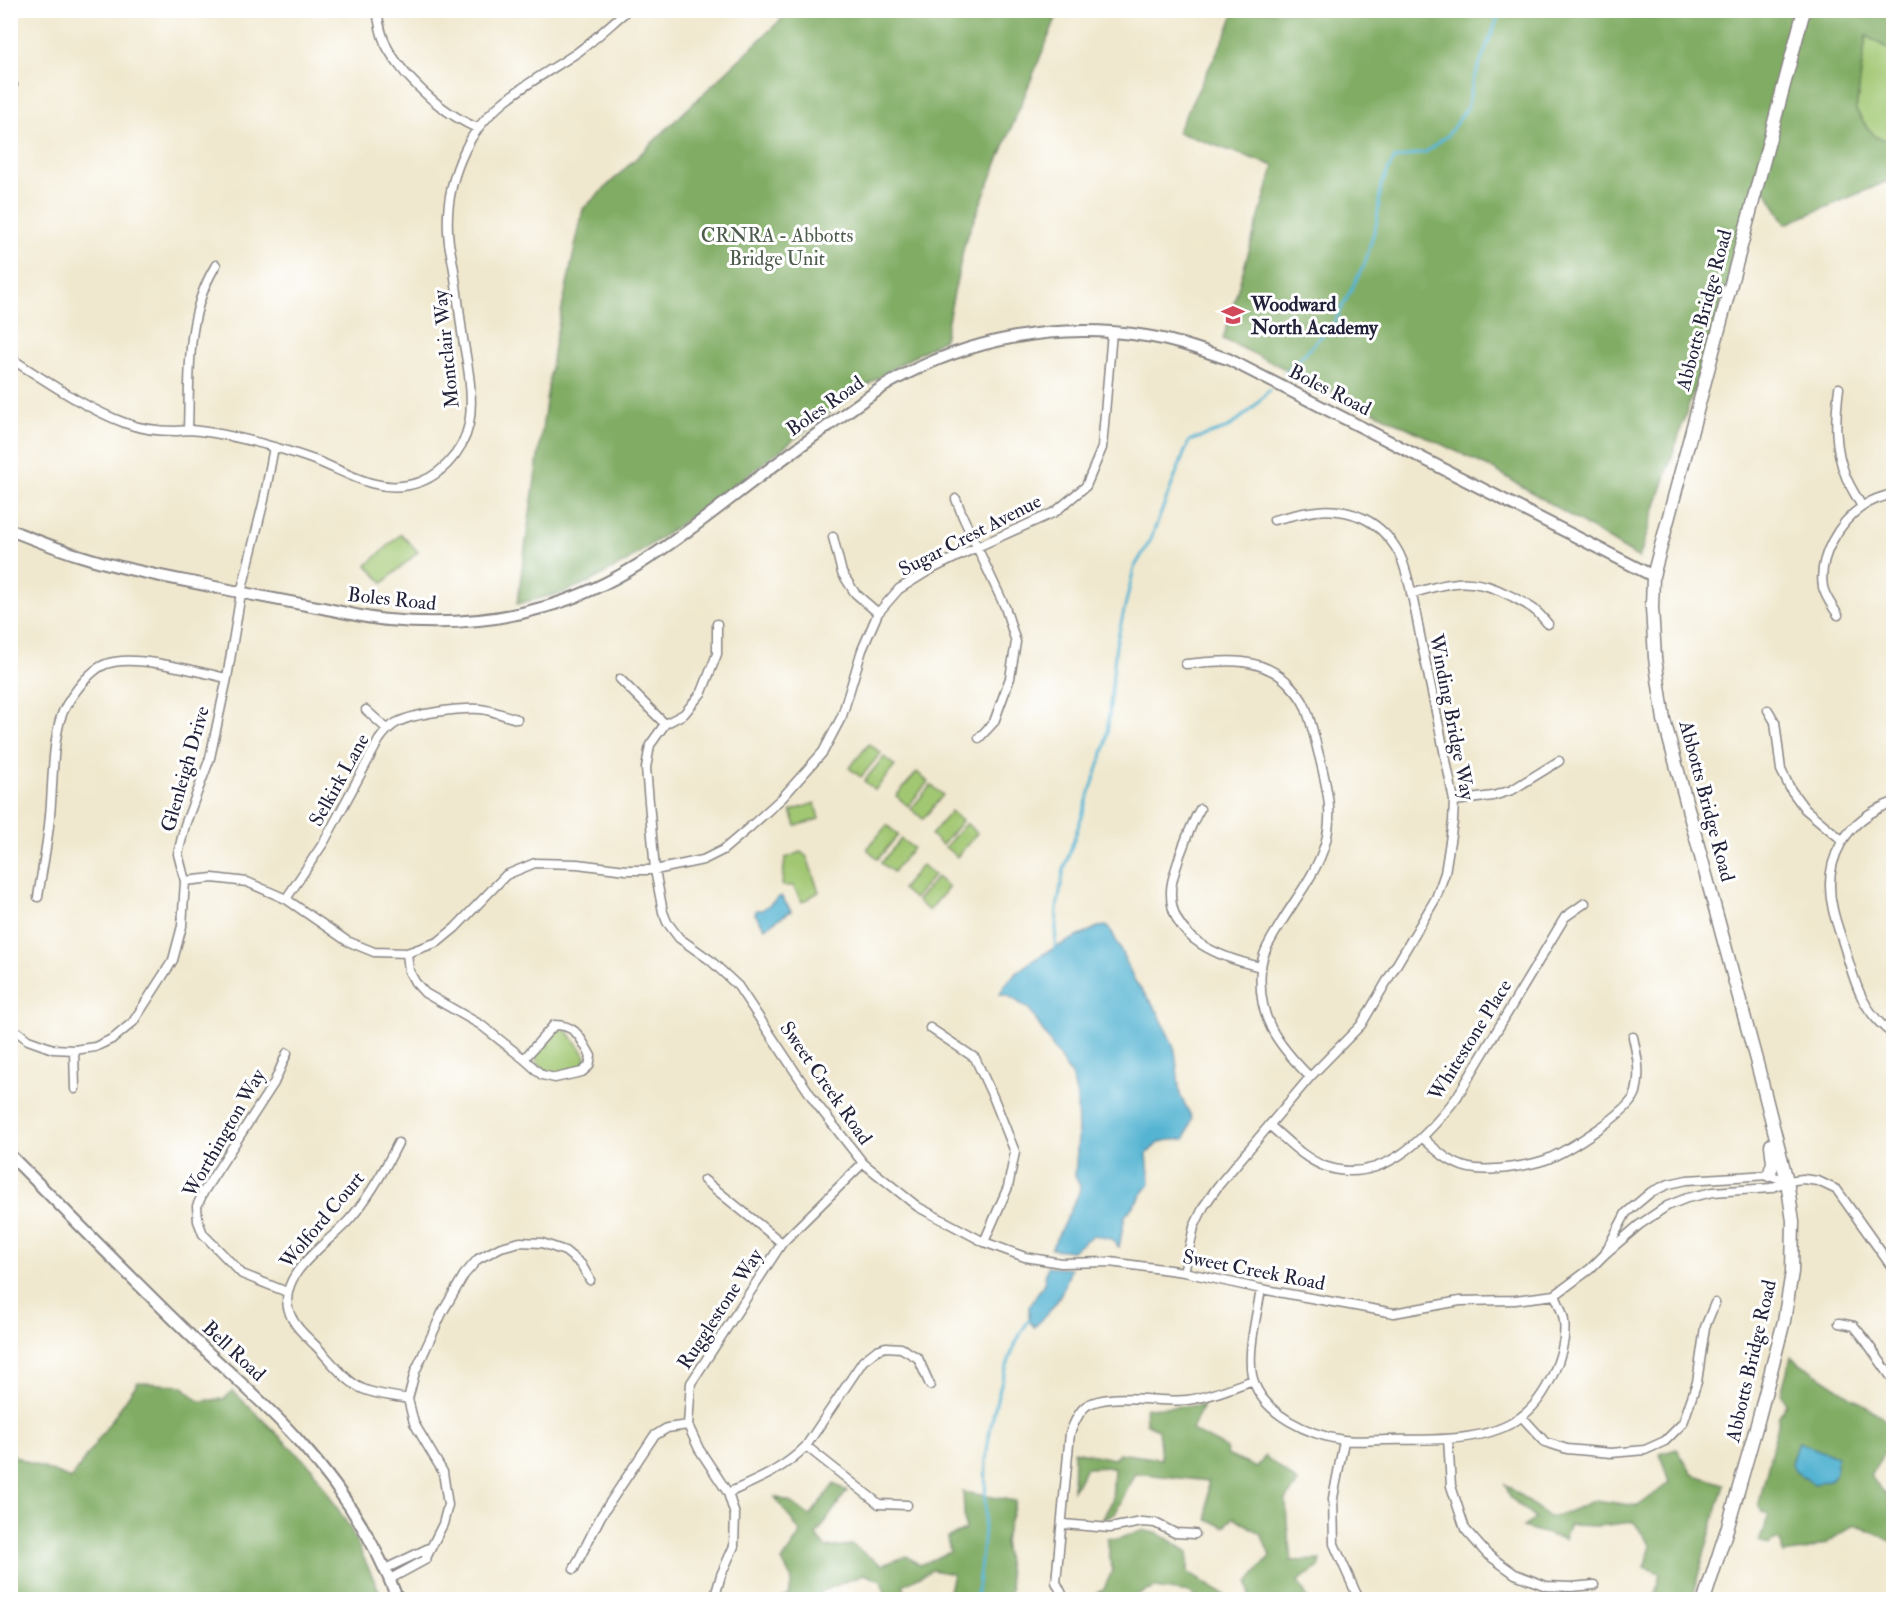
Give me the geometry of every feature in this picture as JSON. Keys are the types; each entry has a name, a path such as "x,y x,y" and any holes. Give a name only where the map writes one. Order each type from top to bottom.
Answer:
{"main road":[{"name":"Abbotts Bridge Road","path":"1704,1599 1728,1526 1784,1321 1792,1272 1792,1221 1787,1181 1759,1071 1664,720 1655,658 1653,576 1804,10"},
{"path":"1759,1071 1757,1089 1773,1163 1769,1175"}],"street":[{"path":"377,10 381,32 393,59 434,103 454,117 477,128"},
{"name":"Montclair Way","path":"10,358 92,409 126,423 153,430 188,430 246,440 317,461 365,482 392,487 410,485 429,478 445,467 458,452 469,426 471,410 468,365 449,242 448,212 457,168 477,128 491,112 600,35 624,13"},
{"path":"188,430 193,321 202,293 216,265"},
{"name":"Boles Road","path":"10,530 97,561 384,620 425,623 466,622 505,617 579,596 616,579 685,533 859,404 918,368 963,350 991,342 1030,334 1069,330 1147,336 1185,344 1228,359 1653,576"},
{"name":"Sugar Crest Avenue","path":"184,881 213,878 247,882 285,899 347,941 374,952 407,953 438,942 455,928 506,875 535,863 655,870 703,860 723,850 766,813 808,770 822,752 842,716 862,650 878,614 899,589 928,571 1055,512 1086,486 1102,448 1112,332"},
{"path":"1839,388 1835,417 1838,449 1846,478 1862,507"},
{"name":"Glenleigh Drive","path":"10,1026 28,1040 53,1048 75,1050 95,1047 114,1038 133,1022 173,960 182,926 184,881 178,854 185,825 210,758 227,678 241,592 264,500 274,447"},
{"path":"1839,615 1829,602 1823,588 1825,561 1835,536 1862,507 1893,494"},
{"path":"956,499 1005,607 1016,642 1010,678 994,722 979,738"},
{"name":"Winding Bridge Way","path":"1184,1272 1194,1227 1204,1206 1218,1186 1310,1077 1361,1024 1436,898 1445,873 1454,822 1454,801 1411,594 1402,560 1392,542 1363,518 1340,511 1313,510 1274,520"},
{"path":"833,537 842,573 855,593 878,614"},
{"path":"1411,594 1437,586 1473,582 1494,587 1535,609 1548,624"},
{"name":"Sweet Creek Road","path":"717,624 717,654 702,693 684,714 665,724 650,745 646,768 655,870 667,922 679,938 710,960 738,986 816,1103 863,1163 918,1207 984,1242 1025,1257 1052,1261 1110,1262 1184,1272 1261,1289 1394,1313 1460,1301 1515,1300 1555,1295 1590,1269 1640,1225 1667,1206 1687,1198 1713,1192 1771,1188 1787,1181"},
{"path":"38,897 50,819 56,745 61,718 75,692 96,669 106,663 124,660 158,664 227,678"},
{"path":"1186,664 1231,660 1255,663 1278,673 1305,704 1330,800 1330,824 1316,867 1265,949 1261,967 1261,993 1271,1031 1285,1052 1310,1077"},
{"path":"620,680 665,724"},
{"name":"Selkirk Lane","path":"285,899 324,842 387,729 398,722 420,715 450,711 481,709 517,719"},
{"path":"366,710 387,729"},
{"path":"1768,710 1775,722 1781,770 1791,790 1805,809 1842,840"},
{"path":"1454,801 1493,796 1512,790 1559,761"},
{"path":"1893,802 1877,808 1864,817 1842,840 1831,874 1833,909 1856,988 1876,1019 1893,1035"},
{"path":"1200,809 1191,824 1174,876 1171,891 1173,909 1181,925 1194,940 1213,952 1235,961 1261,967"},
{"name":"Whitestone Place","path":"1269,1125 1309,1159 1325,1166 1345,1171 1364,1172 1397,1158 1422,1137 1457,1097 1565,917 1585,903"},
{"path":"407,953 409,971 425,993 481,1025 542,1075 555,1078 582,1072 589,1066 591,1056 575,1030 566,1025 554,1024 524,1059"},
{"path":"930,1028 975,1058 1015,1152 1008,1188 984,1242"},
{"path":"1422,1137 1449,1161 1476,1169 1524,1166 1547,1159 1603,1127 1634,1098 1638,1058 1633,1037"},
{"path":"75,1050 75,1089"},
{"name":"Worthington Way","path":"287,1053 274,1083 222,1162 197,1206 198,1221 203,1234 242,1274 287,1292"},
{"name":"Wolford Court","path":"398,1143 376,1182 350,1220 311,1255 287,1292 289,1314 298,1327 344,1374 362,1389 408,1399"},
{"name":"Bell Road","path":"10,1155 298,1440 354,1514 388,1574 398,1599"},
{"name":"Rugglestone Way","path":"714,1599 721,1575 734,1546 735,1515 728,1493 699,1449 688,1425 691,1383 782,1243 863,1163"},
{"name":"Sweet Creek Road","path":"1605,1254 1626,1213 1652,1192 1669,1184 1687,1180 1769,1175 1787,1181"},
{"path":"1787,1181 1803,1179 1818,1181 1837,1190 1890,1259 1893,1270"},
{"path":"704,1180 782,1243"},
{"path":"388,1574 430,1547 443,1524 448,1504 443,1472 414,1423 408,1399 415,1372 442,1313 464,1275 478,1259 501,1247 519,1242 542,1244 565,1251 580,1264 590,1280"},
{"path":"1261,1289 1251,1350 1253,1380 1263,1398 1281,1417 1308,1430 1344,1441 1448,1439 1483,1433 1522,1417 1543,1392 1558,1363 1564,1341 1564,1319 1555,1295"},
{"path":"1522,1417 1545,1442 1567,1449 1611,1453 1645,1450 1665,1441 1683,1423 1697,1382 1705,1327 1714,1303"},
{"path":"1839,1323 1854,1326 1893,1381"},
{"path":"728,1493 774,1472 795,1458 806,1446 863,1361 877,1350 886,1347 901,1348 918,1358 930,1385"},
{"path":"1065,1599 1056,1582 1070,1433 1076,1418 1087,1406 1101,1400 1185,1400 1211,1395 1253,1380"},
{"path":"574,1569 601,1516 654,1436 667,1428 688,1425"},
{"path":"1448,1439 1451,1486 1465,1529 1487,1554 1515,1574 1546,1586 1594,1585"},
{"path":"1344,1441 1333,1498 1334,1544 1356,1593 1362,1599"},
{"path":"806,1446 879,1504 907,1505"},
{"path":"1063,1524 1110,1528 1142,1522 1155,1523 1175,1533 1195,1534"}],"green space":[{"name":"CRNRA - Abbotts Bridge Unit","path":"790,11 1059,11 965,242 944,339 885,373 723,494 626,562 589,582 562,593 517,604 554,346 583,209"},
{"path":"1235,11 1893,11 1893,51 1866,36 1856,110 1876,137 1893,142 1893,179 1786,224 1761,183 1639,558 1495,470 1223,339 1274,166 1177,132 1226,34"},
{"path":"1866,35 1893,51 1893,142 1876,137 1856,110"},
{"path":"401,534 418,552 383,583 367,565"},
{"path":"869,744 881,753 861,777 849,768"},
{"path":"884,757 895,766 875,790 864,781"},
{"path":"917,772 928,782 908,806 896,796"},
{"path":"931,785 943,795 923,819 911,809"},
{"path":"815,803 819,819 796,826 791,811"},
{"path":"951,811 962,821 942,845 931,835"},
{"path":"966,823 977,833 957,857 945,847"},
{"path":"887,825 898,835 878,859 867,849"},
{"path":"901,839 913,848 893,872 881,863"},
{"path":"801,852 807,857 819,892 802,902 793,886 782,886 785,858"},
{"path":"922,865 934,875 914,899 902,889"},
{"path":"937,877 949,887 929,911 917,901"},
{"path":"558,1029 568,1032 586,1057 585,1063 580,1068 563,1074 545,1070 538,1064 535,1054 552,1031"},
{"path":"1791,1357 1877,1413 1893,1428 1893,1439 1870,1476 1893,1503 1893,1542 1855,1524 1825,1544 1803,1551 1783,1554 1781,1541 1774,1541 1769,1545 1759,1541 1769,1515 1762,1513 1759,1503 1778,1418 1786,1403 1781,1393"},
{"path":"138,1382 182,1386 199,1401 224,1399 233,1391 312,1468 350,1528 383,1599 11,1599 11,1452 16,1457 71,1479"},
{"path":"1203,1405 1192,1430 1226,1448 1227,1455 1257,1468 1265,1456 1298,1483 1286,1500 1291,1561 1321,1560 1319,1567 1298,1581 1308,1599 1245,1599 1249,1596 1248,1582 1270,1556 1261,1534 1234,1517 1224,1527 1207,1519 1208,1481 1135,1473 1115,1514 1102,1519 1112,1502 1114,1467 1086,1468 1073,1490 1074,1451 1114,1459 1119,1453 1161,1459 1158,1430 1146,1423 1145,1408"},
{"path":"1677,1449 1692,1474 1724,1484 1692,1597 1689,1599 1654,1599 1660,1573 1644,1567 1651,1546 1634,1522 1597,1526 1570,1525 1564,1539 1523,1527 1535,1519 1510,1497 1505,1484 1549,1517 1566,1513 1595,1500 1638,1506 1669,1483 1660,1454"},
{"path":"834,1484 847,1491 816,1535 826,1548 852,1545 882,1565 907,1556 920,1565 950,1552 947,1538 965,1530 963,1492 1016,1501 1004,1541 1011,1590 1004,1599 947,1599 953,1574 932,1570 903,1585 909,1599 887,1599 881,1581 864,1574 810,1599 780,1599 789,1595 792,1580 782,1561 801,1533 775,1497 791,1502 810,1516"},
{"path":"1141,1530 1160,1534 1188,1552 1188,1573 1231,1599 1197,1599 1190,1593 1155,1588 1138,1594 1134,1599 1084,1599 1104,1589 1112,1571 1107,1538 1118,1539"}],"water":[{"path":"781,896 791,911 765,928 755,914 756,910 762,910"},
{"path":"1106,926 1112,932 1135,981 1158,1012 1175,1050 1180,1095 1192,1118 1185,1139 1164,1141 1147,1154 1150,1184 1125,1216 1119,1247 1110,1239 1093,1235 1072,1251 1051,1249 1079,1193 1080,1186 1075,1176 1078,1137 1077,1097 1072,1077 1029,1009 1009,996 1000,994 1017,972 1043,954 1098,927"},
{"path":"1047,1267 1071,1269 1057,1301 1034,1327 1029,1320 1029,1307 1044,1283"},
{"path":"1798,1442 1837,1457 1836,1472 1832,1479 1814,1484 1795,1471 1791,1463"}],"waterway":[{"path":"1285,374 1334,323 1365,263 1377,221 1381,185 1394,159 1426,152 1447,136 1467,108 1474,79 1501,10"},
{"path":"1055,949 1057,908 1064,869 1106,744 1116,645 1134,568 1150,541 1189,441 1228,428 1252,409 1269,390"},
{"path":"976,1600 983,1544 986,1461 991,1427 1006,1368 1029,1320"}],"place":[{"name":"Woodward North Academy","path":"1233,315"}]}
